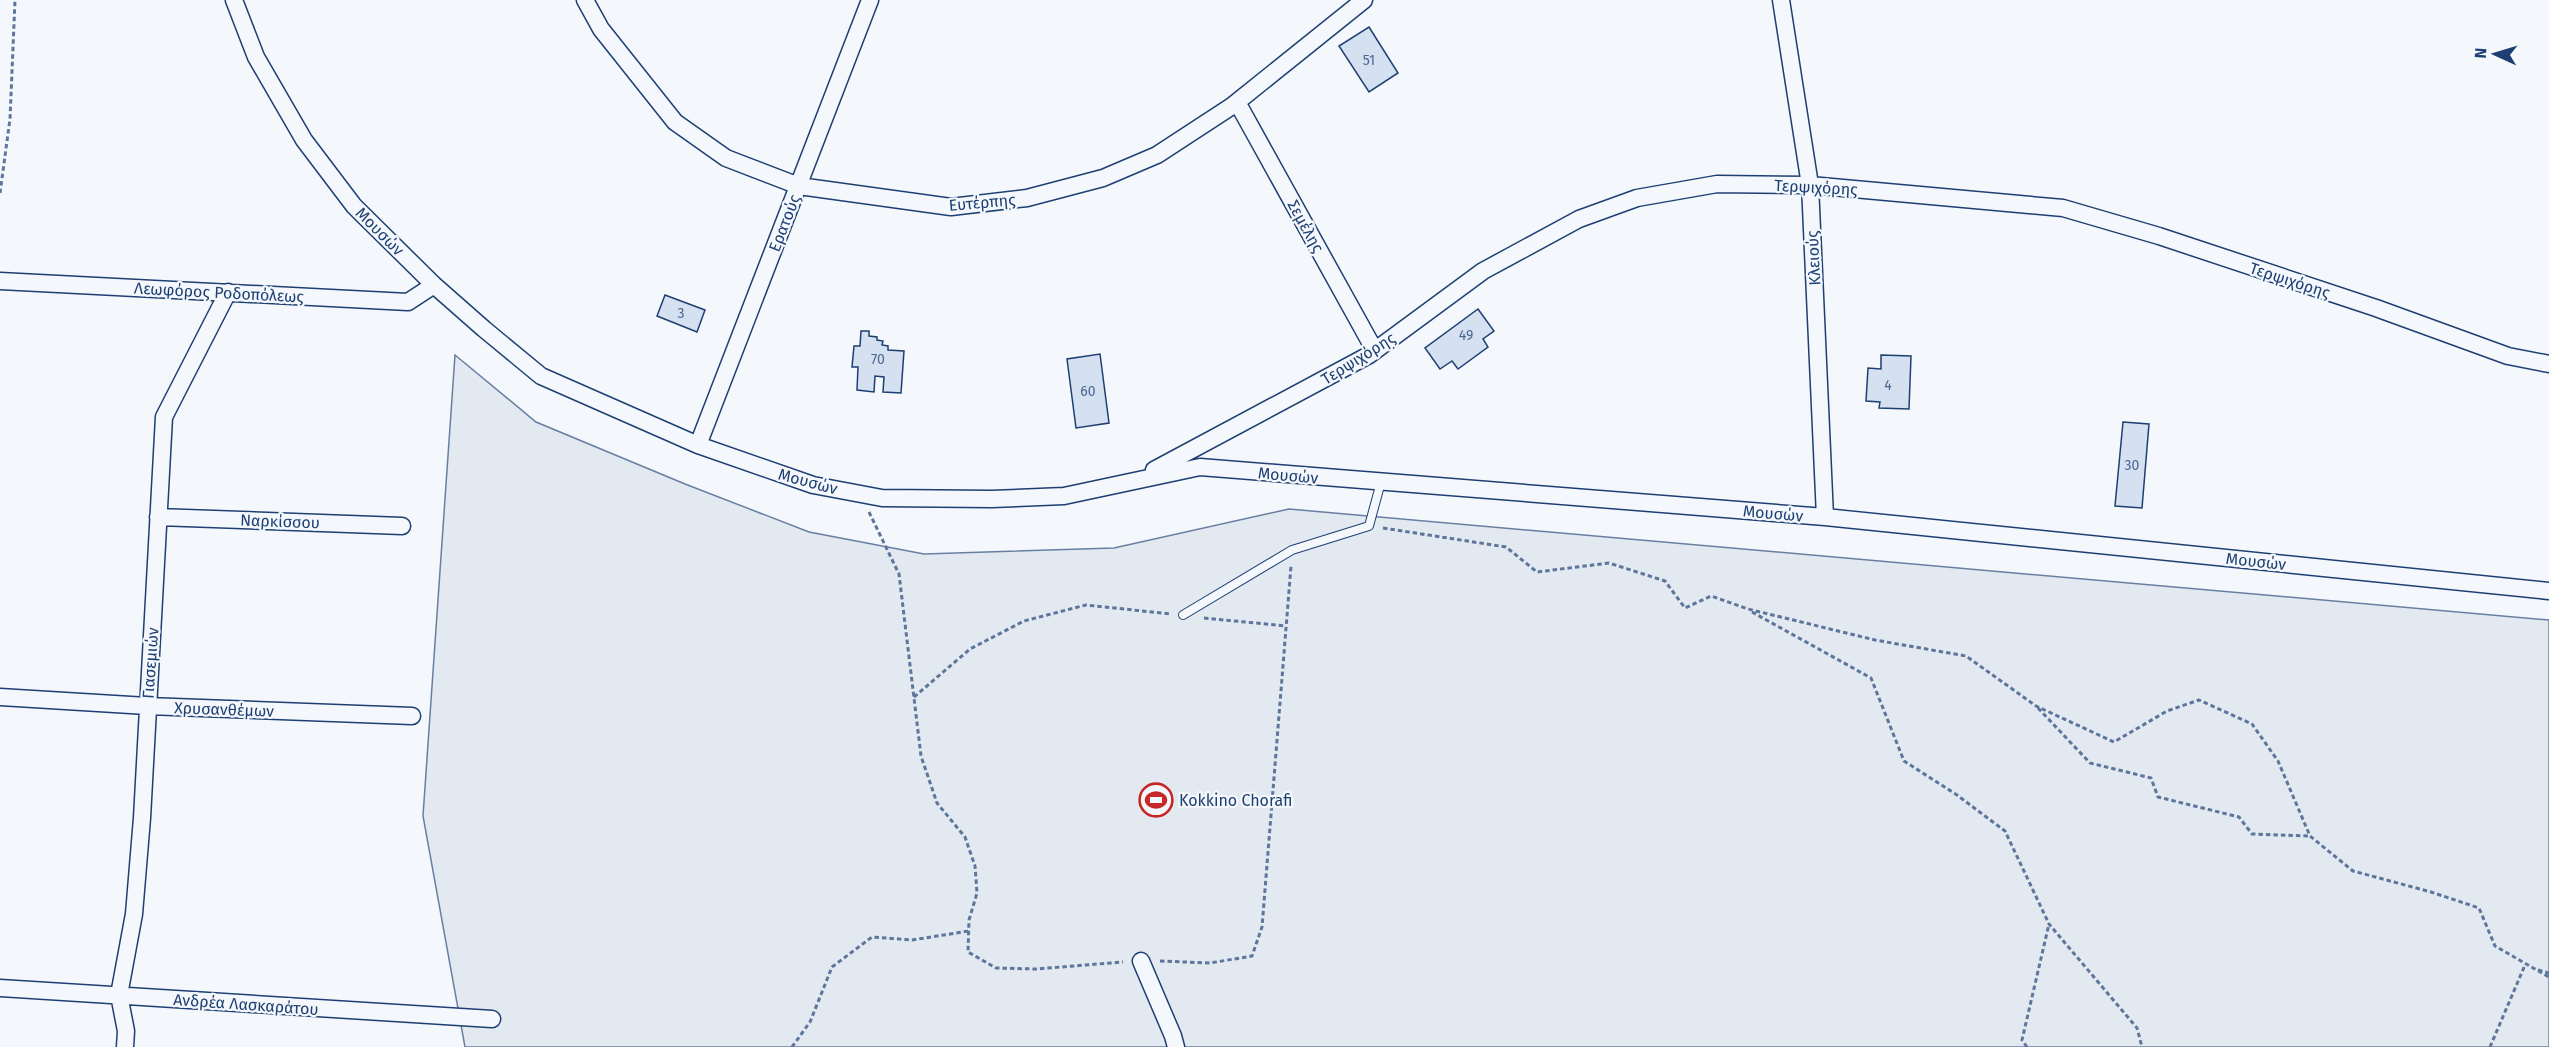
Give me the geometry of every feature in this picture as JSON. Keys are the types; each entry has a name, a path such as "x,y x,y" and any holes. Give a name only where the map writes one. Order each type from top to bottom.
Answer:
{"street":[{"name":"Μουσών","path":"234,0 256,57 304,140 354,206 434,285 541,376 698,445 813,485 882,498 1064,496 1200,467 1825,518 2549,591"},
{"name":"Ευτέρπης","path":"585,0 601,29 675,122 726,158 799,186 951,207 1028,198 1103,178 1157,155 1237,102 1364,0"},
{"name":"Ερατούς","path":"698,445 870,0"},
{"name":"Κλειούς","path":"1781,0 1810,185 1825,518"},
{"name":"Σεμέλης","path":"1237,102 1375,351"},
{"name":"Τερψιχόρης","path":"1135,480 1375,351 1483,271 1579,219 1637,198 1717,184 1810,185 2063,208 2159,236 2376,308 2508,356 2549,364"},
{"name":"Λεωφόρος Ροδοπόλεως","path":"0,281 408,302 434,285"},
{"name":"Γιασεμιών","path":"125,1047 126,1031 119,995 134,914 142,818 164,417 228,292"},
{"path":"1198,448 1200,467"},
{"name":"Ναρκίσσου","path":"159,517 402,526"},
{"name":"Χρυσανθέμων","path":"0,697 147,706 412,716"},
{"path":"1142,961 1176,1047"},
{"name":"Ανδρέα Λασκαράτου","path":"0,987 492,1019"}],"lane":[{"path":"1184,615 1292,550 1369,526 1381,482"}],"path":[{"path":"0,193 10,119 15,0"},
{"path":"860,494 899,574 921,756 937,803 965,837 975,866 977,893 969,920 968,952 996,968 1036,969 1142,961 1210,963 1252,956 1262,927 1292,550"},
{"path":"1369,526 1506,547 1537,572 1609,563 1665,581 1685,608 1711,596 1748,609 1875,640 1966,656 2036,706 2114,742 2167,711 2199,700 2252,724 2278,761 2310,836 2353,871 2431,892 2479,908 2495,946 2525,965 2549,975"},
{"path":"914,696 970,648 1024,621 1086,605 1286,626"},
{"path":"1748,609 1871,678 1904,761 1957,795 2005,831 2049,924 2137,1028 2142,1047"},
{"path":"2036,706 2090,763 2151,778 2158,797 2240,817 2252,834 2310,836"},
{"path":"2026,1047 2022,1040 2049,924"},
{"path":"792,1047 810,1022 832,967 872,937 912,940 969,931"},
{"path":"2490,1047 2525,965"}],"shaded area":[{"path":"455,355 536,422 685,484 809,532 924,554 1114,548 1289,509 2549,620 2549,1047 465,1047 423,816"}],"building":[{"path":"1369,27 1398,73 1369,92 1339,46"},
{"path":"665,295 705,310 697,332 657,316"},
{"path":"1478,309 1494,331 1483,339 1488,347 1458,369 1452,361 1440,369 1425,348"},
{"path":"861,331 869,331 869,336 883,341 882,345 888,346 888,350 904,351 901,393 883,392 884,377 875,376 874,392 857,390 858,367 852,367 854,346 860,346"},
{"path":"1100,354 1109,423 1076,428 1067,359"},
{"path":"1881,355 1911,356 1909,409 1879,408 1880,402 1866,401 1868,368 1881,369"},
{"path":"2123,422 2149,424 2142,508 2115,506"}],"place":[{"name":"Kokkino Chorafi","path":"1156,800"}]}
